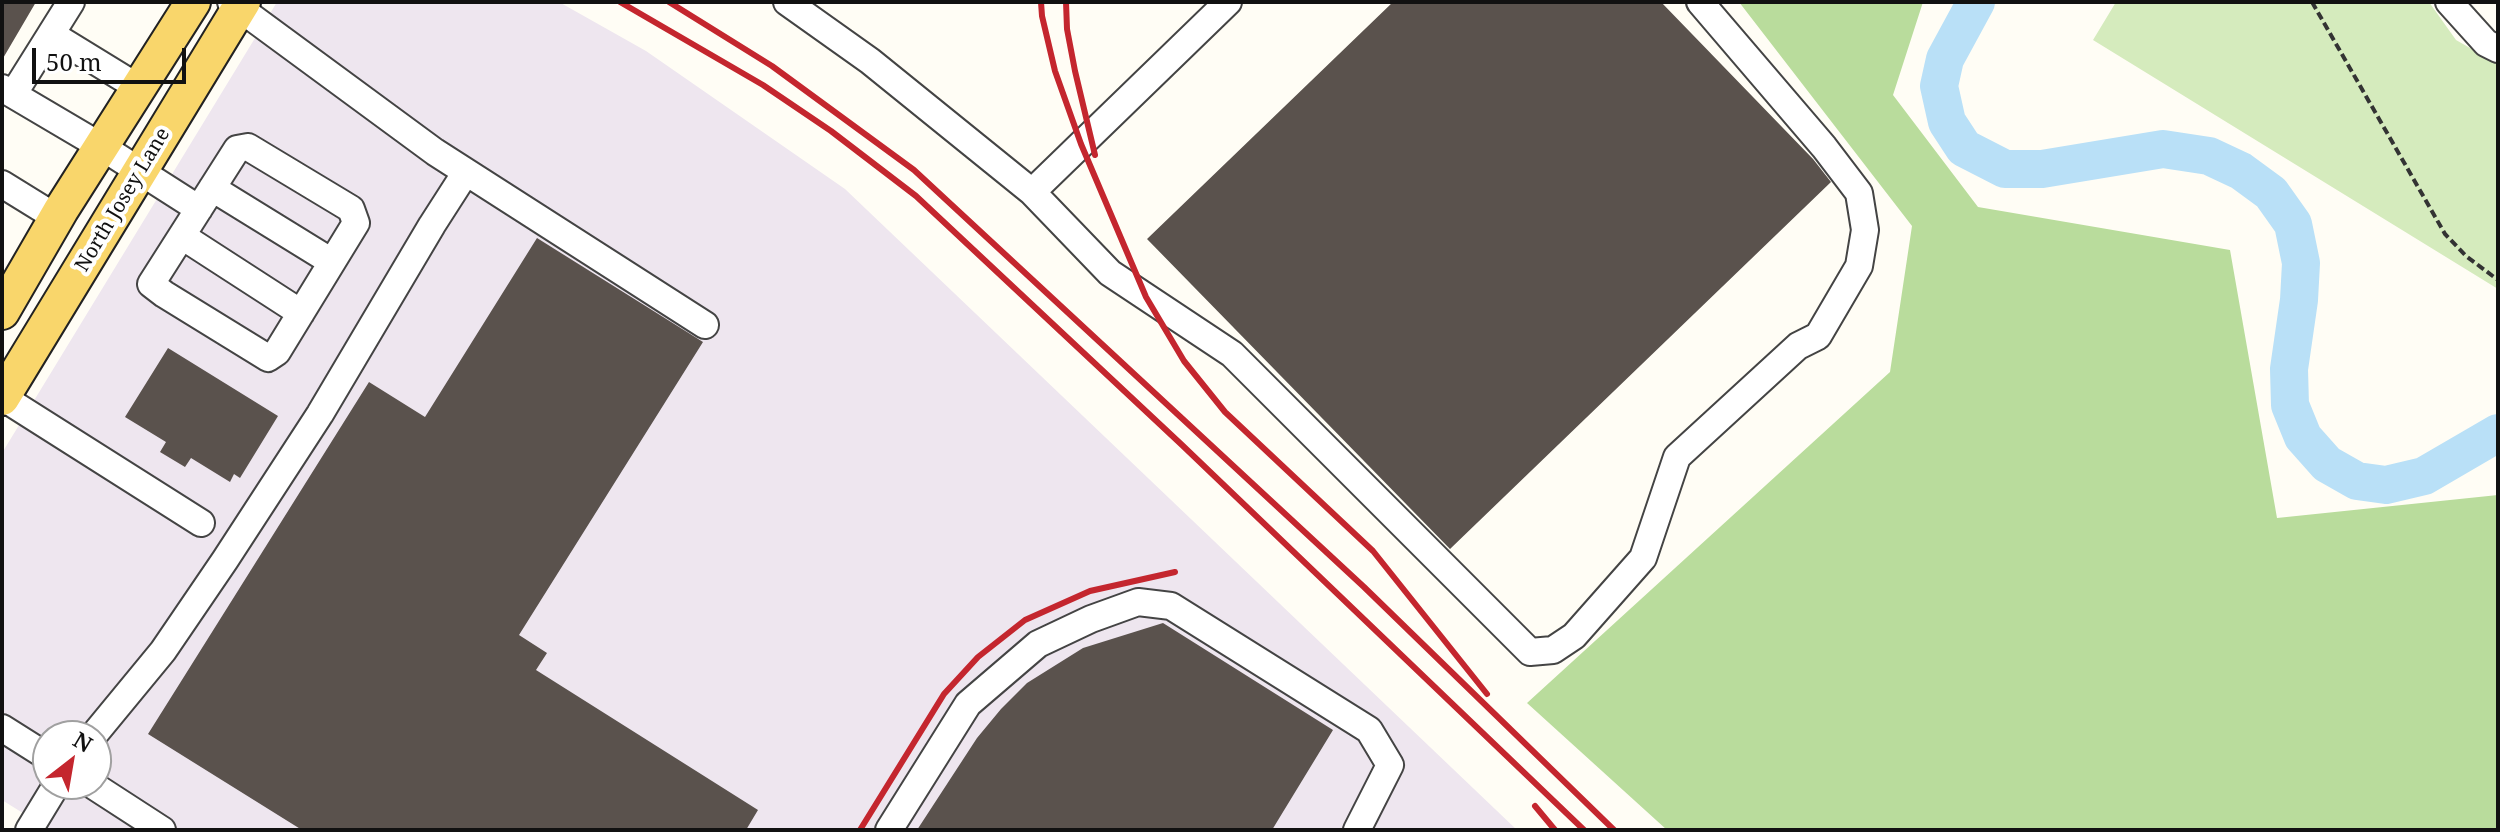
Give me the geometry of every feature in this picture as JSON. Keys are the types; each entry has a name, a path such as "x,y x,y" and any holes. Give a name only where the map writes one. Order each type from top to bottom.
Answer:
{"main road":[{"path":"2,312 57,218 193,2"},
{"name":"North Josey Lane","path":"2,398 238,4"}],"street":[{"path":"71,2 8,90 140,172 205,199 332,262"},
{"path":"787,2 870,61 1032,192 1110,273 1232,354 1530,652 1553,650 1574,636 1643,558 1677,457 1798,346 1818,336 1859,266 1865,230 1859,193 1824,147 1700,2"},
{"path":"1032,192 1228,2"},
{"path":"2449,2 2486,43 2498,49"},
{"path":"238,4 435,152 705,325"},
{"path":"51,34 139,88"},
{"path":"248,147 351,209 356,223 277,352 268,358 151,284 205,199 237,149 248,147"},
{"path":"106,720 163,651 225,560 320,414 466,172"},
{"path":"2,184 57,218"},
{"path":"182,236 301,313"},
{"path":"2,398 201,523"},
{"path":"889,830 968,704 1038,644 1091,619 1138,602 1171,606 1369,730 1390,765 1357,830"},
{"path":"2,728 32,747"},
{"path":"112,798 162,830"},
{"path":"29,830 47,800"}],"path":[{"path":"2312,2 2445,234 2466,256 2498,280"}],"shaded area":[{"path":"277,2 559,2 646,51 845,189 1517,830 50,830 2,800 2,453"}],"green space":[{"path":"1739,2 1923,2 1893,95 1978,207 2230,250 2277,518 2498,495 2498,830 1667,830 1527,703 1890,372 1912,226"},
{"path":"2116,2 2429,2 2456,40 2498,64 2498,289 2093,40"}],"building":[{"path":"2,2 36,2 2,60"},
{"path":"1393,2 1661,2 1813,159 1831,182 1450,549 1147,239"},
{"path":"537,238 703,342 519,635 547,653 536,670 758,810 746,830 302,830 148,734 369,382 425,417"},
{"path":"168,348 278,416 240,478 234,474 230,482 191,458 185,467 160,452 166,442 125,417"},
{"path":"1163,623 1333,730 1272,830 917,830 977,738 1027,683 1083,648"}],"waterway":[{"path":"1976,2 1945,59 1939,86 1947,122 1964,148 2005,169 2042,169 2163,149 2209,156 2241,171 2271,193 2293,224 2301,263 2289,369 2290,405 2303,437 2327,464 2357,481 2386,485 2424,476 2498,433"}],"railway":[{"path":"620,2 763,85 831,131 916,196 1182,445 1584,830"},
{"path":"669,2 772,66 914,170 1364,587 1614,830"},
{"path":"1041,2 1055,71 1081,144 1146,297 1184,361 1225,412 1373,551 1487,694"},
{"path":"1066,2 1067,29 1095,155"},
{"path":"860,830 944,694 978,657 1025,620 1090,591 1175,572"},
{"path":"1535,806 1555,830"}]}
